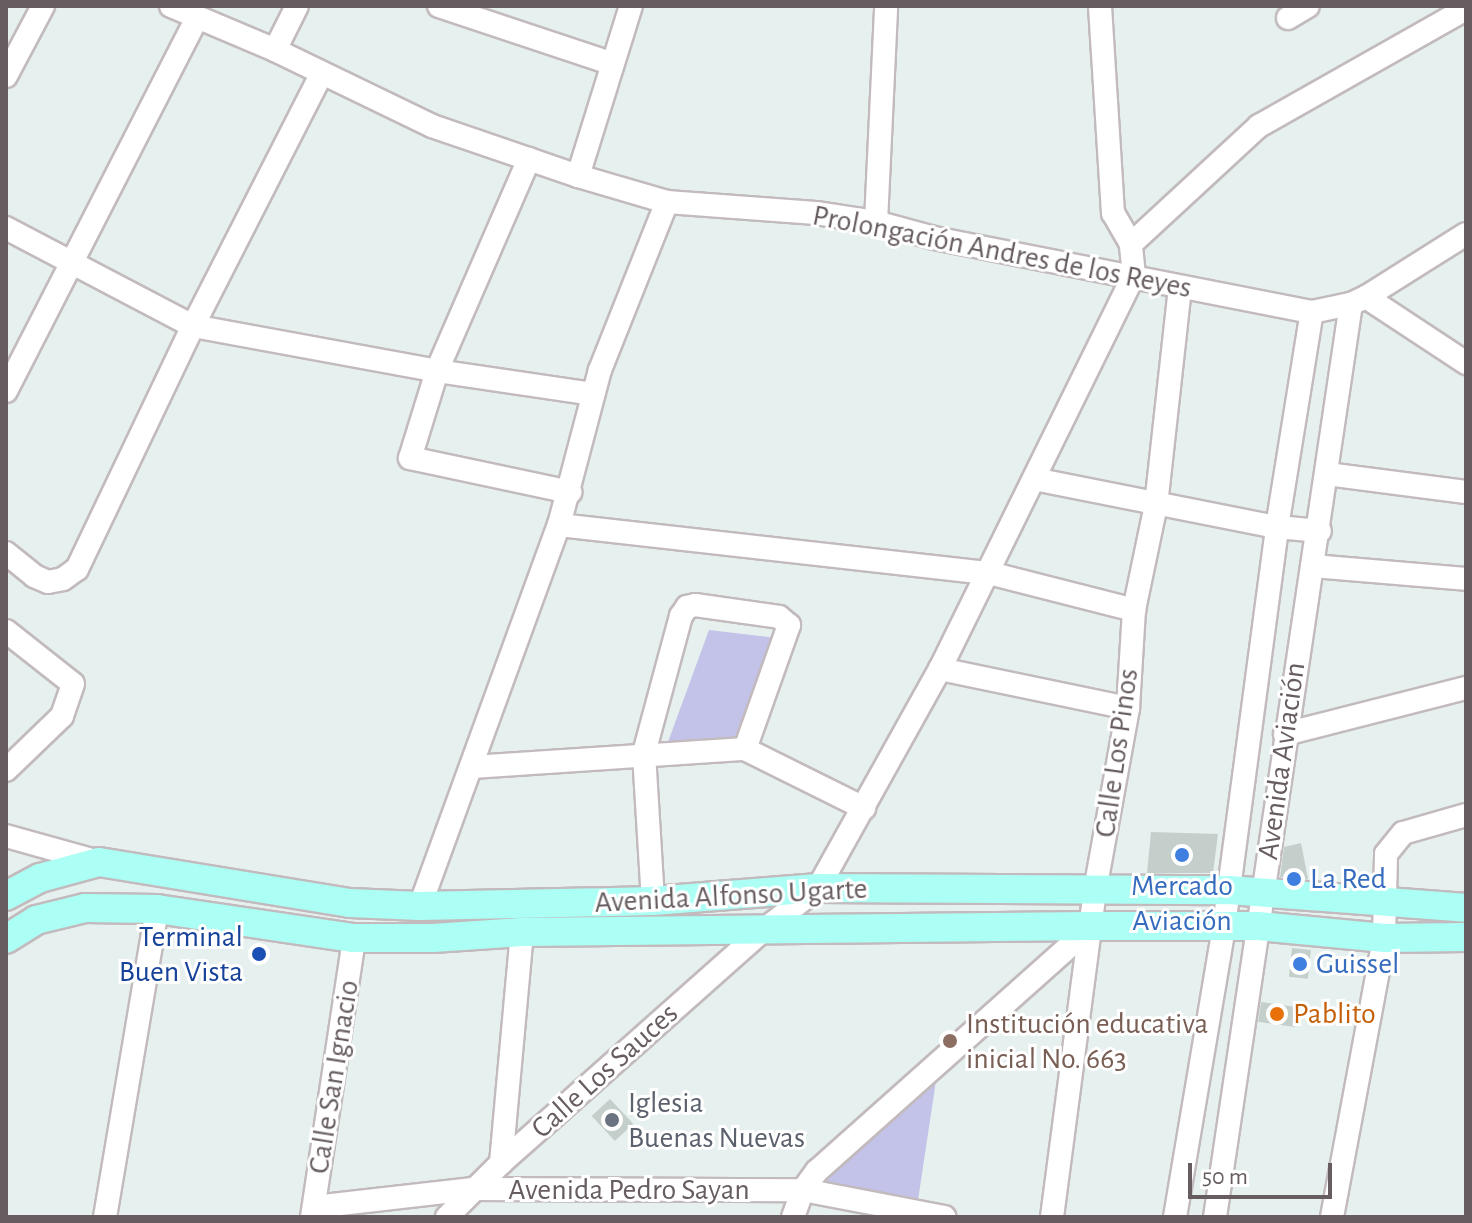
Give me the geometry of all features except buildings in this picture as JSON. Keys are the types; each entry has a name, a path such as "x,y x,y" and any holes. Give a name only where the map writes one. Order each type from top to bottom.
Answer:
{"main road":[{"name":"Avenida Alfonso Ugarte","path":"6,896 40,878 99,862 350,903 420,906 653,901 818,888 1263,891 1385,904 1466,908"},
{"name":"Avenida Alfonso Ugarte","path":"6,939 36,920 85,908 157,909 354,938 433,938 522,932 1092,926 1258,926 1384,938 1466,937"}],"street":[{"path":"6,76 43,6"},
{"name":"Prolongación Andres de los Reyes","path":"171,6 213,17 321,75 432,126 578,176 667,202 816,213 876,222 934,238 1312,312 1358,301 1466,234"},
{"path":"275,50 297,6"},
{"path":"876,222 886,6"},
{"path":"818,888 940,669 1134,275 1131,244 1113,213 1100,6"},
{"path":"1288,18 1308,6"},
{"path":"446,7 613,64"},
{"path":"578,176 629,7"},
{"path":"1131,244 1259,126 1466,9"},
{"path":"6,391 73,262 213,17"},
{"path":"6,553 34,576 48,582 63,579 77,569 193,326 321,75"},
{"path":"529,159 437,371 410,458 570,492"},
{"path":"420,906 559,525 593,394 667,202"},
{"path":"6,228 193,326 437,371 593,394"},
{"name":"Calle Los Pinos","path":"1052,1217 1095,890 1128,708 1134,610 1156,505 1180,288"},
{"path":"1358,301 1466,363"},
{"name":"Avenida Aviación","path":"1215,1217 1285,734 1358,301"},
{"name":"Avenida Aviación","path":"1175,1217 1224,926 1277,527 1312,312"},
{"path":"1327,474 1466,492"},
{"path":"1034,479 1156,505 1277,527 1320,531"},
{"path":"559,525 989,573 1134,610"},
{"path":"1312,566 1466,579"},
{"path":"653,901 644,753 681,616 687,607 695,605 779,617 789,625 745,749"},
{"path":"6,631 73,684 62,716 6,770"},
{"path":"940,669 1128,708"},
{"path":"1285,734 1466,688"},
{"path":"472,767 644,753 745,749 864,808"},
{"path":"1332,1217 1384,938 1383,872 1394,842 1403,833 1466,815"},
{"path":"6,836 99,862"},
{"name":"Calle Los Sauces","path":"447,1217 501,1163 765,929 818,888"},
{"path":"105,1217 157,909"},
{"path":"793,1217 803,1190 817,1171 1092,926"},
{"path":"501,1163 522,932"},
{"name":"Calle San Ignacio","path":"313,1212 354,938"},
{"name":"Avenida Pedro Sayan","path":"313,1212 473,1189 803,1190 944,1217"}],"shaded area":[{"path":"709,630 784,639 737,737 668,742"},
{"path":"937,1074 918,1200 821,1183 822,1176"}],"place":[{"name":"Mercado Aviación","path":"1182,855"},
{"name":"La Red","path":"1294,879"},
{"name":"Terminal Buen Vista","path":"259,954"},
{"name":"Guissel","path":"1300,964"},
{"name":"Pablito","path":"1277,1014"},
{"name":"Institución educativa inicial No. 663","path":"950,1041"},
{"name":"Iglesia Buenas Nuevas","path":"612,1120"}]}
